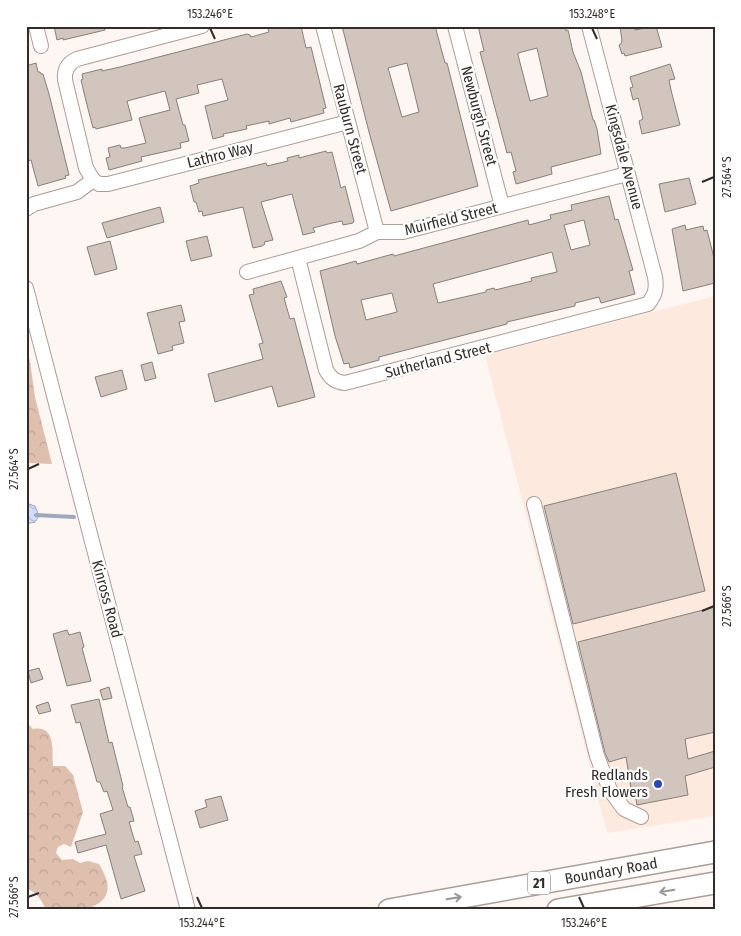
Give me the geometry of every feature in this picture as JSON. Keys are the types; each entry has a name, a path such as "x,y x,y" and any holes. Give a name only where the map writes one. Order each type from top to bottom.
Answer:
{"highway":[{"name":"Boundary Road","path":"389,910 715,852"},
{"name":"Boundary Road","path":"558,910 715,883"}],"street":[{"path":"36,26 41,46"},
{"path":"29,206 77,192 92,180 88,174 65,80 64,74 71,62 202,26"},
{"name":"Rauburn Street","path":"323,26 377,232"},
{"name":"Newburgh Street","path":"455,26 502,206"},
{"name":"Kingsdale Avenue","path":"589,26 655,277 656,288"},
{"name":"Lathro Way","path":"92,180 99,184 108,184 348,122"},
{"name":"Muirfield Street","path":"247,272 359,241 377,232 402,232 628,174"},
{"name":"Sutherland Street","path":"298,258 326,370 330,377 337,382 346,383 641,307 648,304 654,297 656,288"},
{"name":"Kinross Road","path":"26,288 188,910"},
{"path":"534,504 597,756 610,790 624,809 641,817"}],"shaded area":[{"path":"715,296 715,816 607,833 485,355"}],"green space":[{"path":"26,348 30,361 35,397 52,464 29,463 26,458"},
{"path":"26,720 33,729 46,731 49,735 52,746 53,766 65,766 73,775 83,812 71,847 64,844 58,847 56,853 62,860 73,859 80,863 88,861 99,864 107,881 107,894 104,899 82,910 46,910 36,894 26,889"}],"water":[{"path":"26,503 35,506 39,516 35,522 26,524"}],"building":[{"path":"54,26 104,26 105,30 57,40"},
{"path":"267,26 301,26 306,48 311,47 326,108 323,109 324,113 291,122 290,118 269,124 269,121 246,126 247,129 223,134 224,136 213,139 205,106 228,100 222,79 197,85 199,93 176,99 189,141 180,143 181,148 141,157 142,161 109,170 106,158 110,157 108,148 120,145 121,148 125,148 146,143 139,118 170,110 165,91 127,101 132,120 96,129 95,127 93,128 86,101 81,80 83,79 82,74 120,67 247,34 251,37 269,32"},
{"path":"342,26 435,26 445,63 447,63 478,186 391,211","holes":["407,63 419,112 402,117 388,68"]},
{"path":"478,26 565,26 566,31 568,30 573,52 581,72 597,129 601,154 551,167 552,174 516,184 513,172 516,171 511,152 507,153 480,52 484,51","holes":["537,48 548,96 530,101 518,53"]},
{"path":"620,26 634,26 635,30 656,26 662,47 625,56 624,53 622,54 619,45 622,41"},
{"path":"36,63 38,72 43,74 49,94 69,175 65,176 66,178 38,186 31,160 28,161 26,153 26,66"},
{"path":"670,64 675,79 669,80 680,125 642,134 639,121 643,119 638,98 633,100 630,88 633,87 630,77"},
{"path":"326,151 327,153 332,152 341,188 345,186 353,223 343,225 342,221 332,223 313,228 315,232 303,235 292,194 261,202 273,240 253,248 243,207 203,216 202,211 199,212 196,202 194,202 190,186 199,183 198,180 266,163 267,166 288,161 287,158 299,155 299,158"},
{"path":"689,178 696,204 665,212 659,184"},
{"path":"609,196 615,220 618,219 633,270 629,271 635,294 601,303 599,297 575,303 575,306 507,322 507,324 379,357 379,360 350,368 349,363 344,364 335,336 320,271 356,261 357,264 393,254 394,256 528,220 529,225 551,219 550,215 572,210 571,205","holes":["584,220 590,245 571,250 564,225","552,252 557,272 531,278 532,281 495,290 494,288 486,290 486,292 438,303 433,284","392,293 397,312 366,320 361,300"]},
{"path":"160,207 164,222 107,238 102,223"},
{"path":"685,225 686,230 703,226 704,231 707,230 715,262 715,283 683,291 672,229"},
{"path":"207,236 212,256 191,261 186,241"},
{"path":"110,241 117,269 95,275 87,247"},
{"path":"281,281 287,297 284,298 290,319 294,318 315,397 278,407 272,386 215,402 208,374 263,359 259,344 263,343 249,295 254,294 253,289"},
{"path":"181,305 185,321 179,322 184,343 172,346 173,350 158,354 147,313"},
{"path":"152,362 156,378 145,381 141,365"},
{"path":"122,370 127,389 101,397 95,377"},
{"path":"676,473 705,591 573,624 544,506"},
{"path":"715,607 715,732 685,739 688,759 715,751 715,767 685,776 688,795 637,805 635,794 632,794 626,757 609,762 605,753 578,642"},
{"path":"67,630 69,635 80,632 84,647 82,648 91,681 67,686 53,634"},
{"path":"39,668 43,679 31,683 28,671"},
{"path":"109,687 112,698 103,700 100,690"},
{"path":"99,699 109,743 112,742 122,787 134,821 129,822 135,842 138,841 142,854 134,856 145,891 121,899 106,845 78,853 75,842 106,834 100,814 113,810 107,791 104,792 100,782 97,782 80,722 76,723 71,705"},
{"path":"48,702 51,711 39,714 36,706"},
{"path":"221,796 228,820 200,828 195,811 207,807 205,800"}],"waterway":[{"path":"36,515 74,517"}],"place":[{"name":"Redlands Fresh Flowers","path":"658,784"}]}
